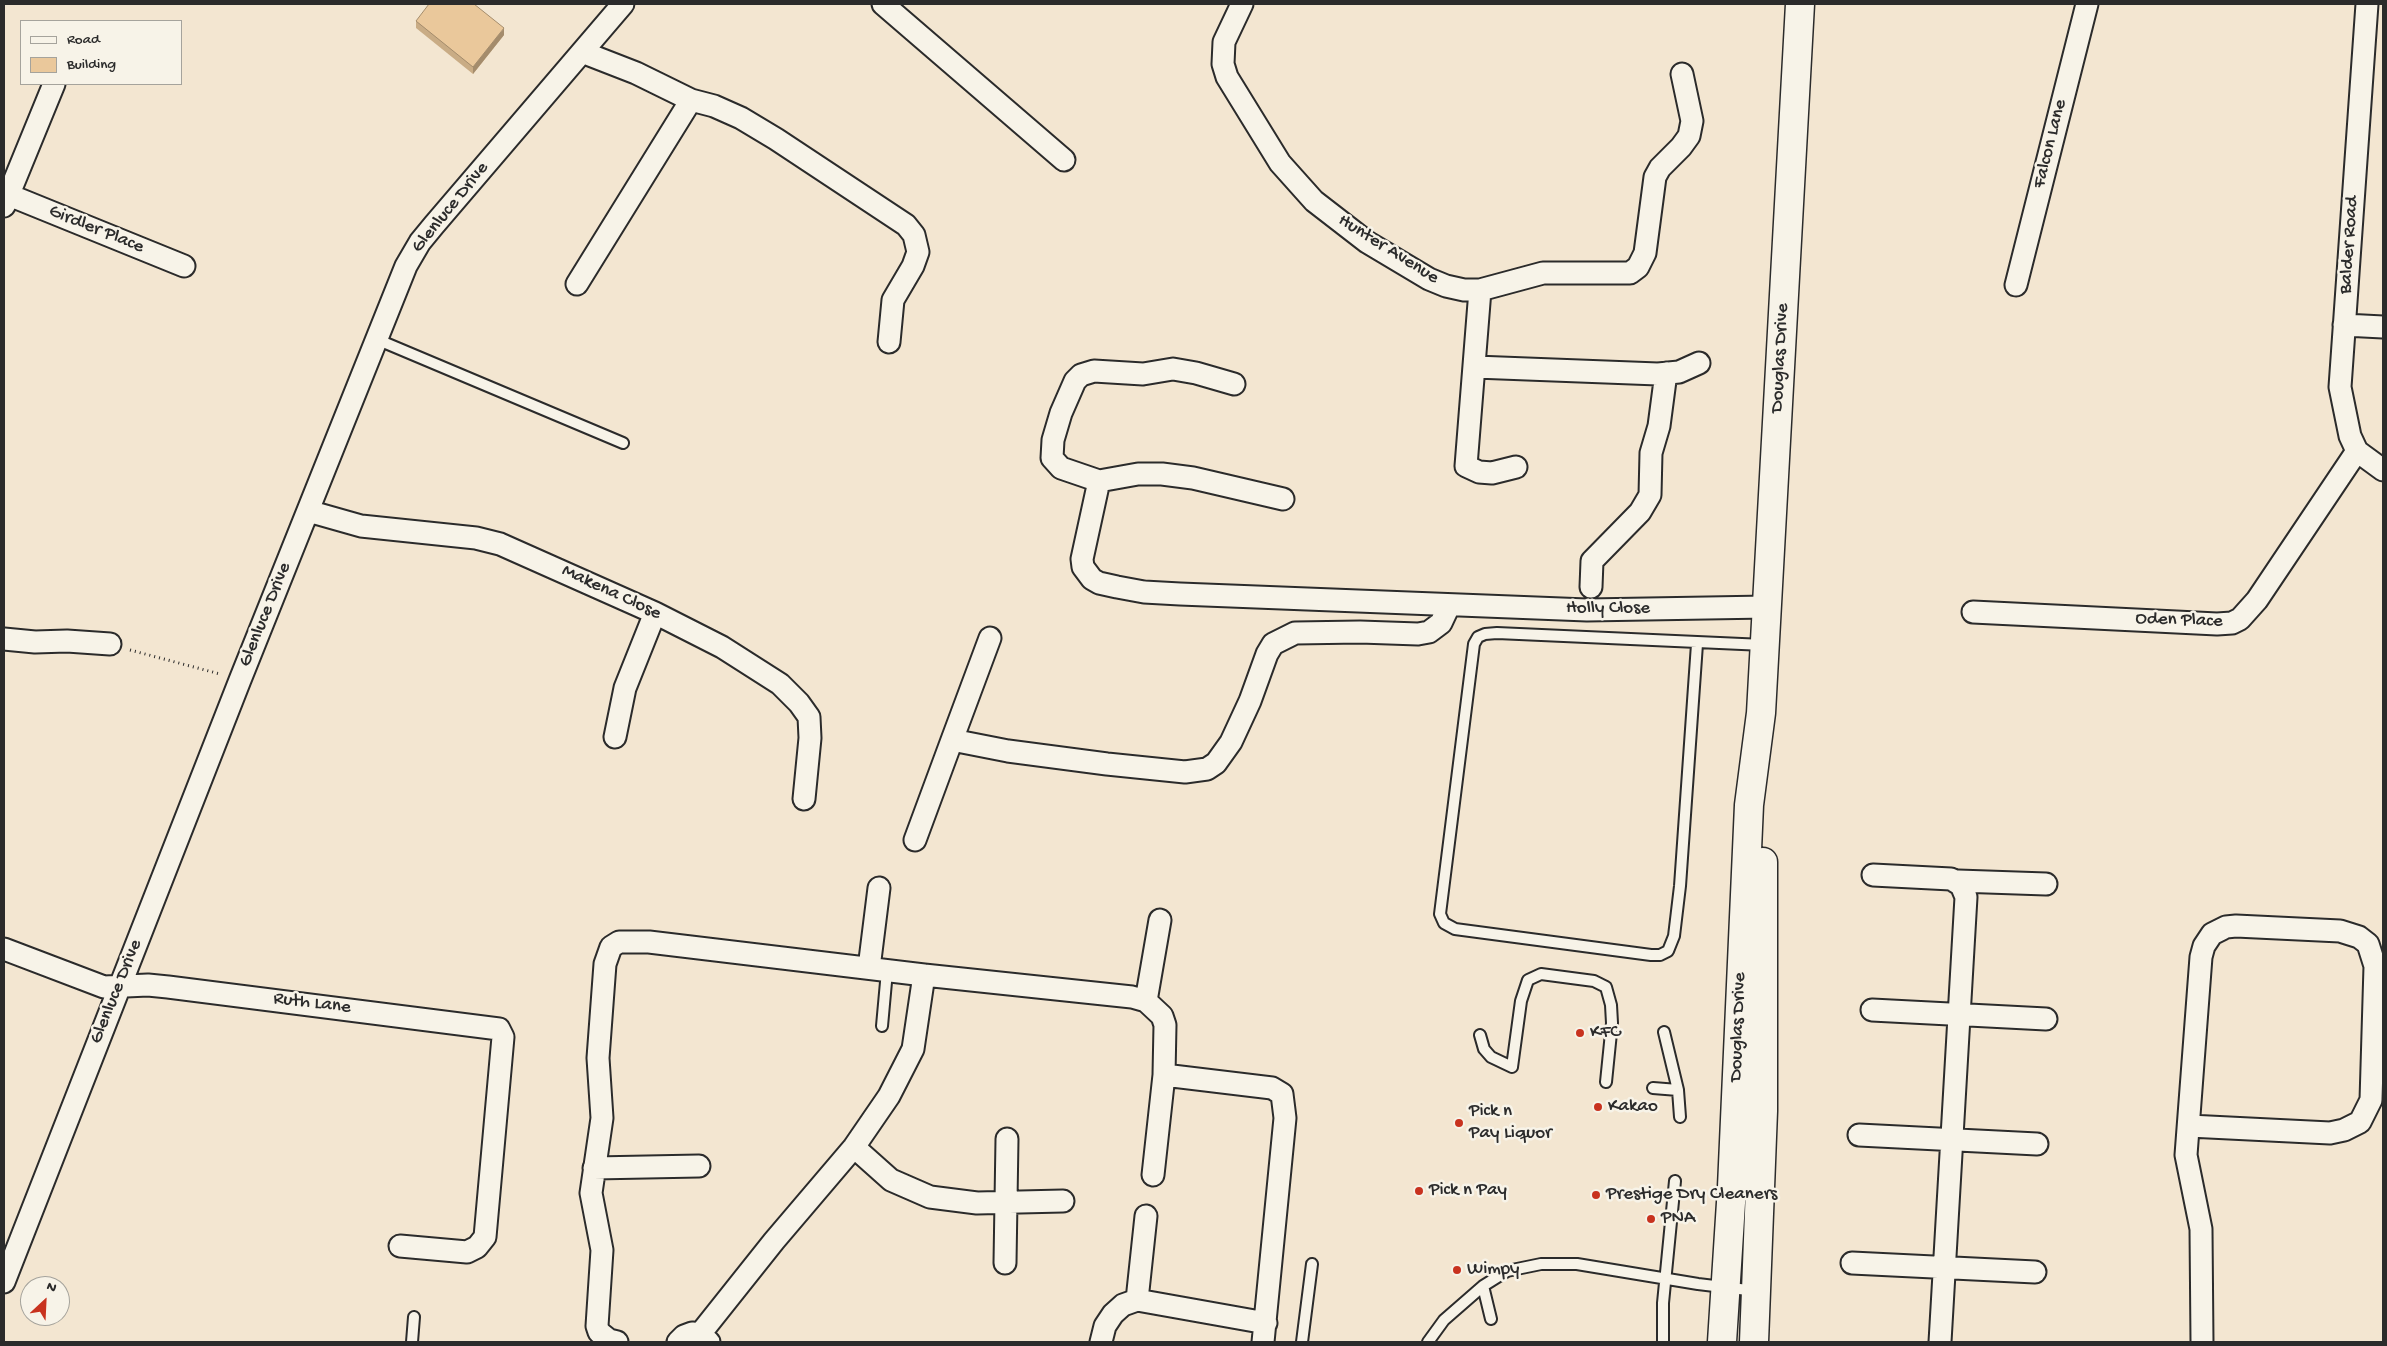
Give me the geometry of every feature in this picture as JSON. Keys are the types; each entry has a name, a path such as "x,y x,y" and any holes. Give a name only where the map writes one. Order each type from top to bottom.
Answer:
{"street":[{"name":"Glenluce Drive","path":"4,1282 240,680 406,266 420,242 623,4"},
{"path":"883,4 1064,160"},
{"name":"Hunter Avenue","path":"1242,4 1224,42 1222,53 1227,77 1280,163 1314,201 1367,242 1429,279 1446,286 1480,290 1542,273 1630,274 1638,268 1645,253 1655,177 1660,168 1689,136 1692,121 1682,74"},
{"name":"Douglas Drive","path":"1754,1342 1764,1007 1761,713 1800,4"},
{"name":"Falcon Lane","path":"2016,285 2087,4"},
{"name":"Balder Road","path":"2357,451 2350,436 2340,387 2367,4"},
{"path":"582,52 636,73 691,100 728,111 776,139 906,225 914,234 917,242 917,256 893,300 889,342"},
{"path":"6,201 54,85"},
{"path":"577,284 691,100"},
{"name":"Girdler Place","path":"6,201 184,266"},
{"path":"1480,290 1466,466 1479,472 1492,473 1516,467"},
{"path":"2344,325 2383,328"},
{"path":"1475,367 1666,373 1679,372 1699,362"},
{"path":"1234,384 1196,373 1173,370 1142,374 1094,371 1081,375 1075,381 1061,413 1053,440 1052,458 1061,468 1099,481 1138,474 1162,474 1193,478 1283,499"},
{"path":"1591,587 1592,561 1640,512 1650,495 1651,453 1659,426 1666,373"},
{"path":"2357,451 2383,470"},
{"name":"Oden Place","path":"1973,612 2232,623 2240,619 2257,600 2357,451"},
{"name":"Holly Close","path":"1099,481 1082,559 1089,576 1099,583 1144,592 1449,606 1587,610 1766,607"},
{"name":"Makena Close","path":"308,511 361,526 489,541 518,551 656,613 693,631 755,666 780,684 799,703 809,717 810,727 804,798"},
{"path":"952,740 1008,752 1107,764 1184,772 1207,769 1216,763 1231,742 1250,701 1266,654 1273,644 1295,633 1424,633 1436,628 1441,623 1449,606"},
{"path":"615,737 625,688 656,613"},
{"path":"915,840 990,638"},
{"path":"4,639 35,642 67,641 110,644"},
{"name":"Douglas Drive","path":"1722,1342 1750,805 1761,713"},
{"path":"1874,875 1958,881 2046,884"},
{"path":"1940,1342 1966,897 1958,881"},
{"path":"878,969 879,888"},
{"path":"1146,1001 1160,920"},
{"path":"2190,1126 2330,1132 2344,1130 2360,1122 2371,1100 2375,966 2368,944 2359,937 2340,931 2236,926 2226,927 2212,934 2204,946 2201,957 2186,1163 2201,1228 2202,1342"},
{"path":"617,1342 609,1340 599,1332 596,1318 602,1250 592,1201 594,1168 602,1118 598,1058 602,991 608,952 614,944 649,942 924,975 1132,997 1146,1001 1157,1010 1164,1025 1164,1076 1152,1175"},
{"name":"Ruth Lane","path":"4,949 94,985 104,987 148,985 495,1027 502,1031 485,1237 477,1248 467,1252 400,1246"},
{"path":"678,1342 684,1336 692,1333 704,1338 774,1241 854,1147 889,1096 910,1058 916,1038 924,975"},
{"path":"1872,1010 1958,1016 2046,1019"},
{"path":"1101,1342 1105,1326 1113,1314 1123,1305 1137,1300 1264,1332 1285,1118 1282,1094 1272,1088 1164,1076"},
{"path":"1859,1135 2037,1144"},
{"path":"1005,1262 1007,1139"},
{"path":"854,1147 891,1180 916,1192 947,1200 977,1203 1063,1201"},
{"path":"594,1168 699,1166"},
{"path":"1137,1300 1146,1216"},
{"path":"1852,1263 2035,1272"}],"lane":[{"path":"376,338 623,443"},
{"path":"1696,644 1680,886 1674,936 1668,951 1660,955 1651,955 1455,930 1444,923 1440,914 1474,644 1478,637 1497,633 1696,644 1764,645"},
{"path":"878,969 882,1026"},
{"path":"1480,1035 1484,1050 1491,1057 1512,1068 1521,1001 1528,980 1541,974 1588,979 1606,987 1610,996 1612,1023 1606,1082"},
{"path":"1664,1032 1678,1090 1680,1116"},
{"path":"1653,1088 1678,1090"},
{"path":"1663,1342 1662,1310 1667,1279 1675,1182"},
{"path":"1302,1342 1312,1264"},
{"path":"1428,1342 1444,1320 1483,1286 1506,1271 1541,1264 1577,1264 1757,1291"},
{"path":"1483,1286 1491,1319"},
{"path":"412,1342 414,1317"}],"path":[{"path":"110,644 240,680"}],"building":[{"path":"429,4 474,4 504,28 473,67 416,21"}],"place":[{"name":"KFC","path":"1580,1033"},
{"name":"Kakao","path":"1598,1107"},
{"name":"Pick n Pay Liquor","path":"1459,1123"},
{"name":"Pick n Pay","path":"1419,1191"},
{"name":"Prestige Dry Cleaners","path":"1596,1195"},
{"name":"PNA","path":"1651,1219"},
{"name":"Wimpy","path":"1457,1270"}]}
